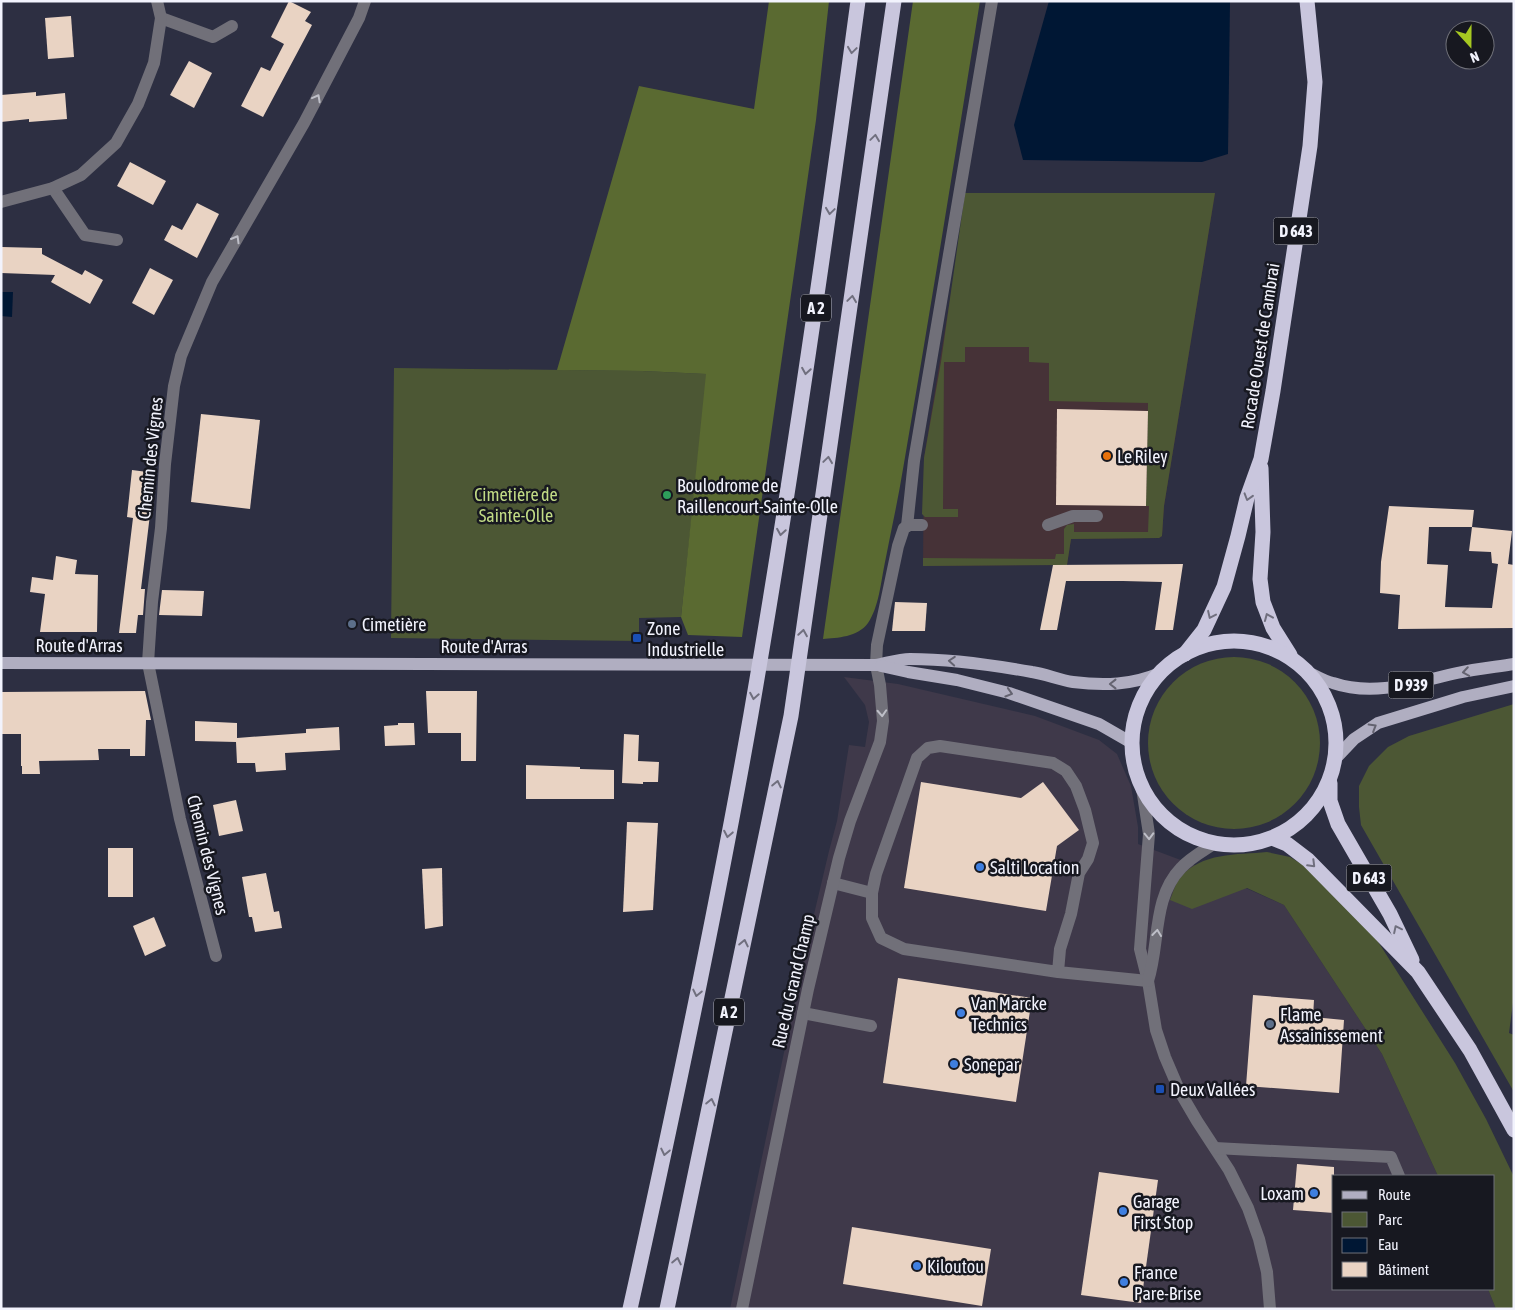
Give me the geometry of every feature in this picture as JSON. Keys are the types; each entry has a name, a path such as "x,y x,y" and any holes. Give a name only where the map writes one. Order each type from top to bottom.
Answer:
{"highway":[{"name":"A 2","path":"630,1309 704,962 768,614 824,260 858,1"},
{"name":"A 2","path":"667,1309 791,716 894,1"},
{"name":"Rocade Ouest de Cambrai","path":"1185,654 1204,630 1224,587 1247,498 1261,459 1310,146 1315,82 1307,1"},
{"name":"Rocade Ouest de Cambrai","path":"1261,459 1263,532 1260,579 1263,602 1273,628 1293,659"},
{"path":"1240,640 1262,644 1293,659 1308,672 1323,690 1332,712 1336,734 1336,758 1330,781 1324,793 1306,815 1284,832 1272,838 1253,843 1234,845 1215,843 1200,839 1172,824 1150,802 1142,788 1135,766 1132,743 1134,724 1144,694 1160,673 1185,654 1217,642 1240,640"},
{"name":"D 643","path":"1330,781 1330,801 1338,824 1390,914 1418,972 1470,1050 1514,1130"},
{"name":"D 643","path":"1272,838 1287,844 1308,860 1418,972"}],"main road":[{"path":"876,665 908,658 964,662 1033,672 1072,682 1101,684 1122,684 1143,680 1160,673"},
{"name":"Route d'Arras","path":"1,663 876,665"},
{"name":"D 939","path":"1308,672 1333,683 1352,688 1378,688 1408,685 1458,673 1514,664"},
{"path":"876,665 1009,692 1099,724 1132,743"},
{"name":"D 939","path":"1336,758 1354,739 1378,724 1463,697 1514,686"}],"street":[{"path":"1,202 53,188 81,175 116,143 138,104 154,62 161,18 157,1"},
{"name":"Chemin des Vignes","path":"216,956 180,819 148,663 152,602 174,386 181,356 212,282 304,123 354,27 365,1"},
{"name":"Rue du Grand Champ","path":"742,1309 803,1013 834,877 850,821 880,742 883,721 876,665 878,645 898,546 903,531 907,526 914,461 992,1"},
{"path":"161,18 213,36 232,26"},
{"path":"53,188 84,235 117,240"},
{"path":"1048,525 1073,516 1097,516"},
{"path":"907,526 922,525"},
{"path":"1058,972 1060,949 1071,914 1078,874 1092,852 1093,844 1089,824 1076,786 1066,771 1053,763 940,746 928,748 917,758 876,874 872,893 872,918 881,938 904,949 1058,972 1148,981"},
{"path":"1142,788 1149,834 1140,949 1148,981 1156,1030 1169,1067 1189,1107 1236,1182 1254,1221 1267,1272 1270,1309"},
{"path":"1148,981 1153,966 1159,918 1174,876 1182,867 1215,843"},
{"path":"834,877 872,893"},
{"path":"803,1013 871,1026"},
{"path":"1215,1148 1391,1157 1399,1175"}],"shaded area":[{"path":"1215,193 1164,506 1162,536 1159,538 1071,539 1067,565 923,566 924,458 952,287"},
{"path":"844,677 898,684 1035,716 1099,740 1117,754 1131,786 1138,827 1138,844 1194,865 1284,905 1382,1054 1438,1175 1332,1175 1332,1290 1488,1290 1496,1309 730,1309 806,948 837,821 849,745 865,747 869,722 865,705"}],"green space":[{"path":"769,1 829,1 816,120 742,637 688,635 681,617 706,374 557,370 639,86 754,109"},
{"path":"913,1 980,1 901,481 877,602 872,617 864,628 847,636 823,639"},
{"path":"965,193 1215,193 1164,506 1162,536 1159,538 1071,539 1067,565 923,566 923,558 1055,559 1056,554 1064,554 1064,529 1067,525 1074,524 1074,532 1148,532 1149,506 1146,506 1148,403 1049,401 1049,363 1029,362 1029,347 965,347 965,362 944,362 943,509 958,509 958,517 925,517 922,514 924,458 941,362"},
{"name":"Cimetière de Sainte-Olle","path":"394,368 643,371 707,374 681,617 639,618 639,641 391,638"},
{"path":"1234,657 1251,659 1267,664 1295,682 1313,710 1318,726 1320,743 1318,760 1313,776 1295,804 1267,822 1251,827 1234,829 1217,827 1201,822 1173,804 1155,776 1150,760 1148,743 1150,726 1155,710 1173,682 1201,664 1217,659"},
{"path":"1514,704 1514,995 1509,1033 1514,1035 1514,1092 1361,825 1359,786 1369,766 1388,747 1409,736"},
{"path":"1267,852 1290,857 1303,865 1377,940 1455,1063 1486,1119 1514,1177 1514,1309 1496,1309 1488,1290 1495,1290 1495,1175 1438,1175 1382,1054 1284,905 1247,888 1192,909 1170,900 1180,878 1198,863 1220,856"}],"water":[{"path":"1049,1 1230,1 1228,154 1202,162 1023,160 1014,125"},
{"path":"1,292 13,292 12,317 1,316"}],"building":[{"path":"289,1 311,12 305,21 312,25 263,117 241,106 261,67 270,71 284,44 271,37"},
{"path":"71,16 74,57 48,59 45,18"},
{"path":"189,61 212,73 194,108 170,95"},
{"path":"36,92 36,96 65,93 67,119 29,122 29,119 1,122 1,95"},
{"path":"130,162 166,181 153,205 117,186"},
{"path":"197,203 219,214 197,258 164,240 172,225 182,230"},
{"path":"2,247 42,248 42,254 82,275 85,270 103,280 90,304 51,282 55,275 1,273"},
{"path":"150,268 173,280 154,315 132,303"},
{"name":"Le Riley","path":"1057,409 1148,411 1146,506 1056,505"},
{"path":"201,414 260,420 250,509 191,502"},
{"path":"132,470 155,473 141,589 145,589 143,615 138,615 136,633 119,633 133,518 127,517"},
{"path":"1389,506 1474,510 1472,527 1512,531 1508,564 1514,565 1514,628 1398,629 1400,595 1380,593 1381,562","holes":["1429,527 1472,527 1469,551 1491,552 1492,563 1498,564 1492,608 1445,607 1448,565 1427,564"]},
{"path":"56,556 77,560 75,574 98,575 97,632 40,632 45,594 30,592 32,577 53,580"},
{"path":"1183,564 1173,630 1155,630 1162,582 1066,581 1057,630 1040,630 1053,565"},
{"path":"162,590 204,591 202,616 159,615"},
{"path":"895,602 927,603 925,631 892,631"},
{"path":"145,691 151,720 146,720 145,756 130,756 130,749 98,749 99,760 39,761 40,774 22,774 21,734 1,734 1,692"},
{"path":"426,691 477,691 476,761 461,761 461,733 428,733"},
{"path":"195,721 237,723 237,738 306,733 306,729 339,727 340,750 285,753 286,770 256,772 255,763 237,763 236,742 195,741"},
{"path":"398,723 414,723 415,745 385,746 384,726 398,725"},
{"path":"624,734 639,735 638,761 659,762 658,782 643,782 643,784 622,783"},
{"path":"526,765 614,770 614,799 526,799"},
{"name":"Salti Location","path":"921,782 1021,798 1043,782 1079,830 1057,846 1046,911 904,888"},
{"path":"236,800 243,831 219,836 213,805"},
{"path":"627,822 658,823 653,910 623,912"},
{"path":"108,848 133,848 133,897 108,897"},
{"path":"442,868 443,926 425,929 422,869"},
{"path":"266,873 274,912 279,911 282,928 255,932 252,917 249,917 242,877"},
{"path":"154,917 166,946 145,956 133,926"},
{"path":"898,978 1032,998 1016,1102 883,1083"},
{"path":"1253,995 1314,1000 1313,1017 1344,1020 1339,1093 1246,1086"},
{"name":"Loxam","path":"1297,1164 1334,1167 1334,1175 1332,1175 1332,1213 1293,1210"},
{"name":"Garage First Stop","path":"1099,1172 1158,1180 1141,1303 1081,1295"},
{"name":"Kiloutou","path":"852,1227 991,1249 982,1306 843,1284"}],"place":[{"name":"Le Riley","path":"1107,456"},
{"name":"Boulodrome de Raillencourt-Sainte-Olle","path":"667,495"},
{"name":"Cimetière","path":"352,624"},
{"name":"Zone Industrielle","path":"637,638"},
{"name":"Salti Location","path":"980,867"},
{"name":"Van Marcke Technics","path":"961,1013"},
{"name":"Flame Assainissement","path":"1270,1024"},
{"name":"Sonepar","path":"954,1064"},
{"name":"Deux Vallées","path":"1160,1089"},
{"name":"Loxam","path":"1314,1193"},
{"name":"Garage First Stop","path":"1123,1211"},
{"name":"Kiloutou","path":"917,1266"},
{"name":"France Pare-Brise","path":"1124,1282"}]}
